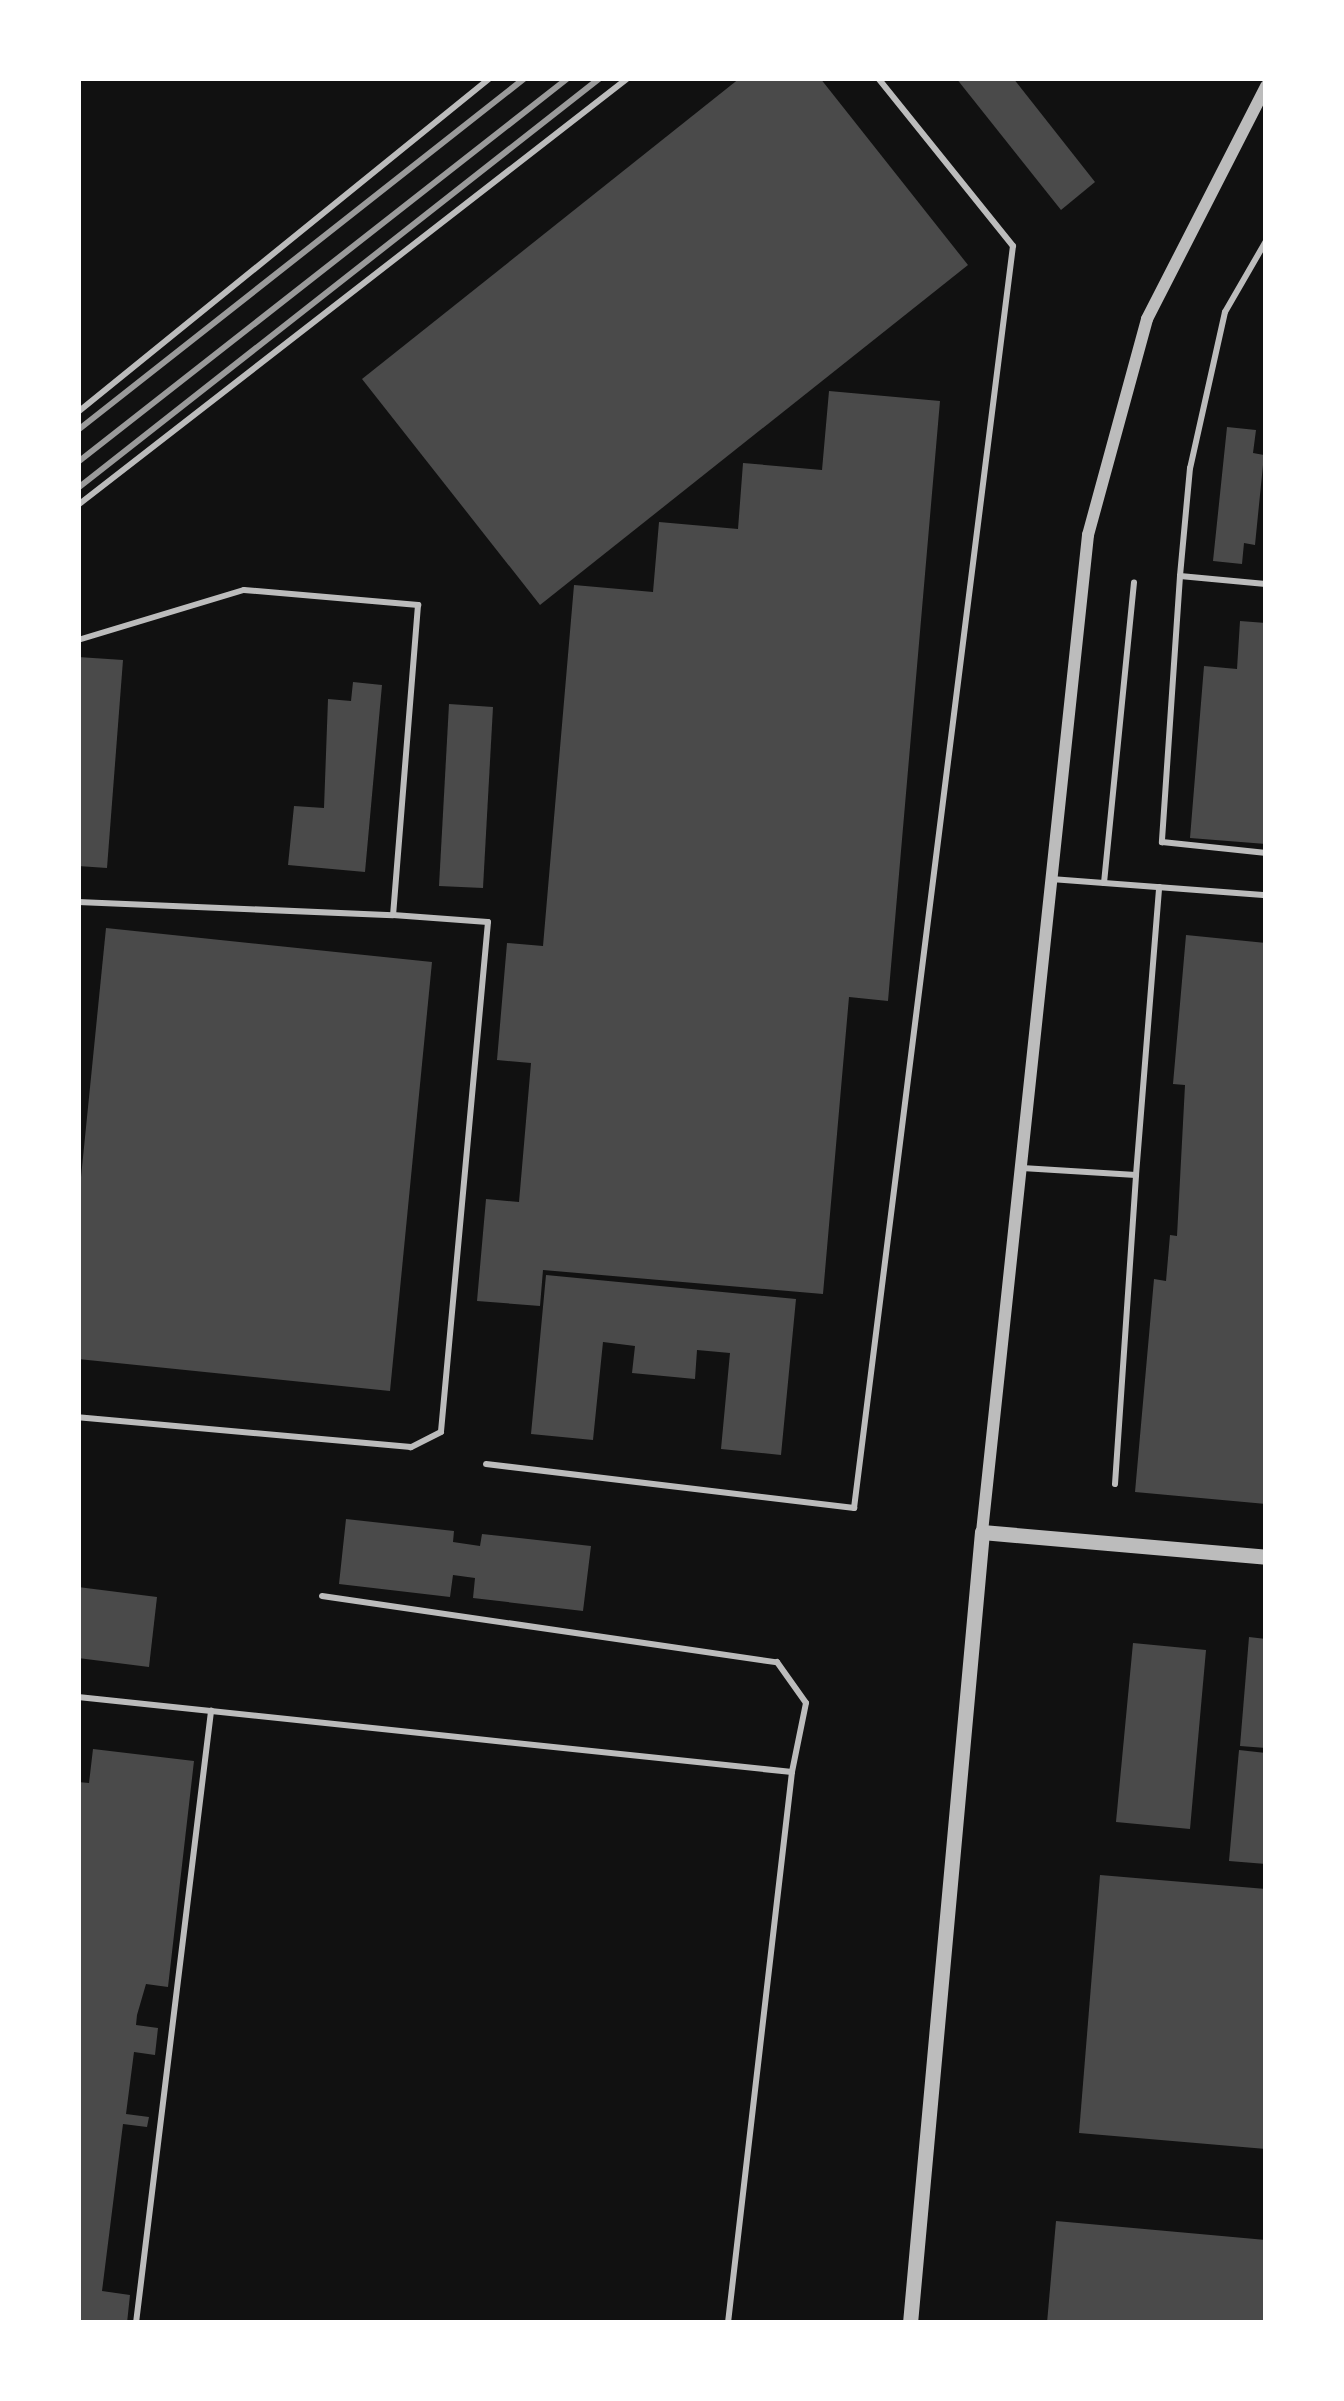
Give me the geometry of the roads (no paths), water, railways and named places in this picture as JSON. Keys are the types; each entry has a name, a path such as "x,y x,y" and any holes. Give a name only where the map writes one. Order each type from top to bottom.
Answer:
{"street":[{"path":"910,2323 1018,1167 1088,535 1147,320 1266,86"},
{"path":"982,1532 1266,1557"}],"lane":[{"path":"78,412 490,78"},
{"path":"78,505 628,78"},
{"path":"486,1464 854,1508 1013,246 878,78"},
{"path":"1266,241 1225,311 1190,468 1162,842 1266,853"},
{"path":"1180,576 1266,584"},
{"path":"1104,883 1135,582"},
{"path":"78,640 244,590 418,605 393,915"},
{"path":"1047,879 1266,895"},
{"path":"1115,1484 1159,887"},
{"path":"78,902 488,922 441,1432 411,1447 78,1417"},
{"path":"1018,1167 1136,1175"},
{"path":"322,1595 777,1662 806,1703 792,1772 728,2323"},
{"path":"78,1697 792,1772"},
{"path":"136,2323 211,1712"}],"railway":[{"path":"78,430 525,78"},
{"path":"78,462 568,78"},
{"path":"78,488 600,78"}]}
